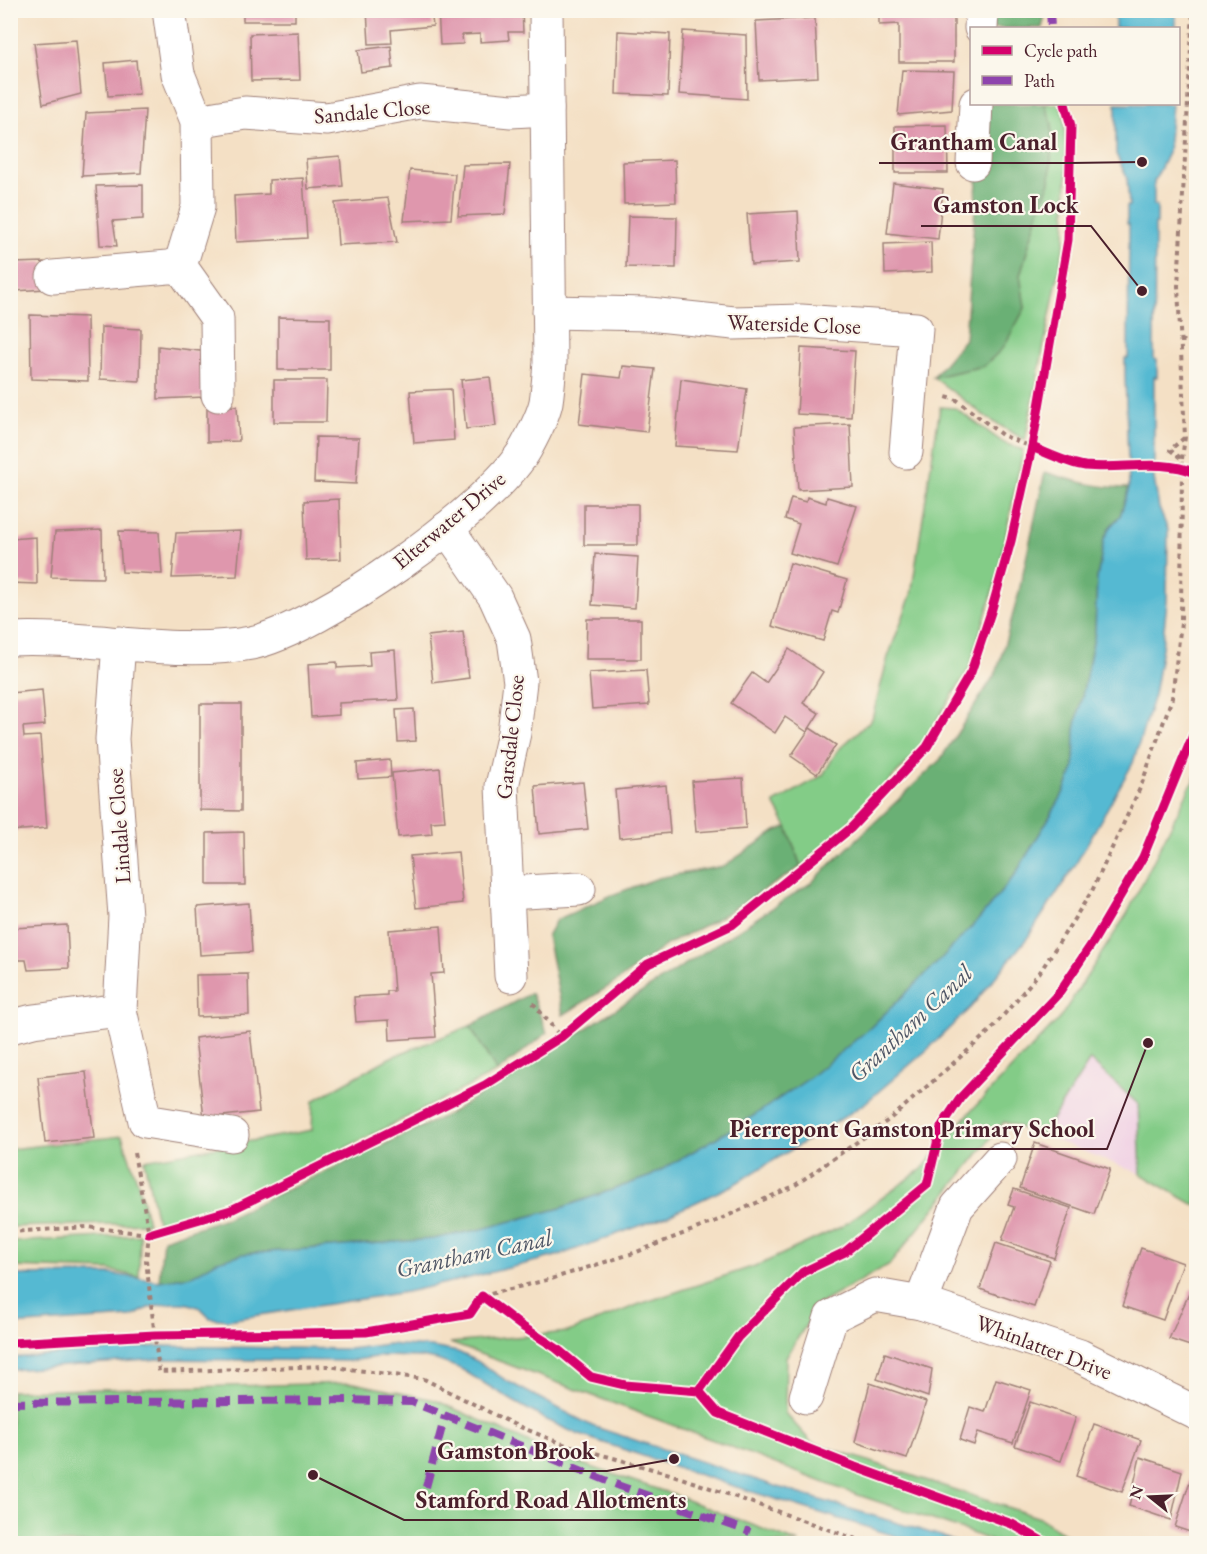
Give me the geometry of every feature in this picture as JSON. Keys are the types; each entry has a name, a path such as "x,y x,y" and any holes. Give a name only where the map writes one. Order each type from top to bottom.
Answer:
{"street":[{"path":"169,10 178,74 196,121 198,207 180,266"},
{"name":"Elterwater Drive","path":"10,639 213,647 252,643 293,629 380,579 447,528 494,487 525,450 546,405 550,362 546,10"},
{"path":"981,27 982,10"},
{"name":"Sandale Close","path":"196,121 245,113 327,119 420,102 511,111 547,109"},
{"path":"973,163 976,105"},
{"path":"54,277 180,266"},
{"path":"180,266 217,318 218,395"},
{"name":"Waterside Close","path":"549,312 649,314 734,323 801,321 916,329 906,452"},
{"name":"Garsdale Close","path":"447,528 495,597 514,639 520,682 514,733 502,786 511,976"},
{"name":"Lindale Close","path":"119,643 112,739 126,916 120,1010 145,1121 232,1135"},
{"path":"507,893 579,889"},
{"path":"10,1027 33,1021 120,1010"},
{"path":"921,1303 957,1207 999,1159"},
{"name":"Whinlatter Drive","path":"806,1397 831,1317 875,1296 921,1303 1080,1356 1197,1413"}],"path":[{"path":"482,1296 551,1279 634,1253 717,1221 794,1186 890,1119 991,1030 1040,972 1092,891 1142,786 1172,698 1181,623 1182,459 1185,437 1178,286 1193,10"},
{"path":"1180,341 1197,341"},
{"path":"10,1232 87,1227 149,1234 231,1210 485,1085 561,1037 648,964 732,925 851,828 927,747 971,672 1011,541 1032,447 1002,435 957,400 911,386"},
{"path":"1182,459 1170,450 1185,437"},
{"path":"511,976 561,1037"},
{"path":"132,1145 149,1234 146,1260 159,1372 327,1366 424,1379 513,1424 560,1443 670,1474 870,1544"}],"shaded area":[{"path":"1159,938 1196,1206 1141,1174 1042,1135 1090,1059"}],"green space":[{"path":"1010,11 1046,11 1042,27 989,27 990,14"},
{"path":"983,105 1045,105 1052,124 1050,182 1040,207 1020,275 1025,308 1003,348 984,366 933,377 965,339"},
{"path":"1045,105 1060,105 1064,115 1067,172 1065,241 1025,440 989,419 933,377 984,366 1025,308 1020,275 1050,181 1052,124"},
{"path":"940,407 955,408 1004,443 1023,450 997,578 969,669 915,755 801,867 787,827 774,803 823,775 837,751 872,719 888,657 911,595"},
{"path":"1045,472 1107,487 1129,488 1120,516 1110,527 1104,539 1097,579 1095,633 1075,730 1074,769 1061,798 1015,875 979,919 870,1028 808,1079 747,1120 651,1176 561,1208 482,1229 433,1239 243,1254 192,1276 159,1281 163,1239 226,1218 447,1115 540,1058 811,883 940,760 997,671 1018,596"},
{"path":"1196,775 1196,1206 1141,1174 1138,1104 1090,1060 1042,1135 1004,1122 890,1264 819,1304 786,1357 785,1413 811,1442 1040,1518 1079,1543 996,1543 846,1491 450,1343 568,1332 640,1304 761,1264 841,1227 922,1169 970,1112 1060,1018 1127,914"},
{"path":"787,827 801,867 717,919 668,944 616,982 563,1015 547,936 556,920 658,878 724,866 776,831"},
{"path":"531,993 547,1033 497,1072 470,1026"},
{"path":"470,1026 497,1072 276,1183 158,1226 144,1160 312,1130 313,1101 389,1058"},
{"path":"122,1136 138,1183 148,1223 11,1227 11,1149"},
{"path":"140,1235 139,1277 109,1270 11,1267 11,1242"},
{"path":"354,1383 435,1400 561,1457 669,1493 799,1543 11,1543 11,1391"}],"water":[{"path":"1115,11 1176,11 1176,27 1115,27"},
{"name":"Grantham Canal","path":"1116,105 1172,105 1168,153 1154,182 1157,224 1155,224 1154,359 1157,360 1157,377 1154,377 1154,478 1159,508 1168,530 1167,601 1162,648 1154,695 1133,763 1074,867 1028,937 971,1007 927,1050 864,1104 733,1185 664,1217 560,1255 406,1292 228,1320 210,1318 197,1307 178,1303 148,1308 131,1317 11,1325 11,1275 111,1274 159,1281 192,1276 217,1261 243,1254 433,1239 482,1229 561,1208 651,1176 747,1120 808,1079 870,1028 979,919 1015,875 1061,798 1074,769 1075,730 1095,633 1097,579 1104,539 1110,527 1120,516 1129,488 1125,358 1128,358 1129,224 1127,224 1127,206 1129,206 1127,178 1116,154"},
{"path":"388,1344 431,1347 458,1352 592,1426 957,1543 918,1543 730,1485 577,1434 513,1401 461,1369 437,1360 382,1356 349,1361 160,1359 11,1370 11,1358 159,1346 349,1349"}],"building":[{"path":"243,10 295,10 295,21 243,21"},
{"path":"367,10 431,10 433,26 391,30 392,43 369,44"},
{"path":"438,10 522,10 523,32 508,32 509,40 480,42 480,34 462,35 463,44 440,45"},
{"path":"879,10 954,10 954,62 899,62 899,24 879,25"},
{"path":"815,18 818,77 759,80 756,21"},
{"path":"618,31 670,34 668,96 616,94"},
{"path":"683,31 746,35 747,99 679,94"},
{"path":"298,32 300,80 251,81 250,34"},
{"path":"76,40 81,94 43,104 34,43"},
{"path":"391,46 393,68 361,72 358,50"},
{"path":"136,60 139,94 108,96 105,63"},
{"path":"902,70 954,71 952,110 898,115"},
{"path":"145,110 141,173 82,176 86,113"},
{"path":"947,125 948,173 895,173 895,126"},
{"path":"340,156 343,186 308,189 306,159"},
{"path":"675,160 676,202 624,204 623,162"},
{"path":"510,164 505,214 458,216 463,165"},
{"path":"410,170 455,174 451,219 404,221"},
{"path":"303,178 307,238 236,242 234,196 269,194 269,180"},
{"path":"893,183 943,189 938,239 887,233"},
{"path":"143,185 143,219 113,221 117,246 100,245 96,186"},
{"path":"388,198 397,242 338,245 335,203"},
{"path":"798,211 800,262 751,265 747,214"},
{"path":"628,216 677,217 676,268 626,267"},
{"path":"931,242 932,272 885,274 884,244"},
{"path":"44,262 46,289 15,291 13,263"},
{"path":"30,315 87,317 88,381 31,379"},
{"path":"278,317 330,318 330,370 278,370"},
{"path":"101,327 141,329 140,381 100,379"},
{"path":"158,346 208,352 205,397 158,399"},
{"path":"801,348 855,351 851,417 797,414"},
{"path":"623,366 655,369 647,432 579,424 585,374 621,378"},
{"path":"490,377 496,426 466,429 461,380"},
{"path":"681,379 747,389 738,450 675,446"},
{"path":"274,380 327,380 326,422 274,422"},
{"path":"451,389 454,440 414,443 410,391"},
{"path":"237,406 239,441 207,442 207,407"},
{"path":"850,424 853,487 798,490 794,427"},
{"path":"316,437 359,438 356,484 314,482"},
{"path":"807,497 826,503 827,497 857,506 837,567 790,553 799,524 785,519 791,498 806,502"},
{"path":"339,499 341,559 306,560 304,501"},
{"path":"584,504 638,504 638,545 584,545"},
{"path":"102,530 103,578 51,577 55,532"},
{"path":"119,531 159,532 162,574 122,572"},
{"path":"241,531 237,576 172,578 176,533"},
{"path":"36,537 37,584 10,583 10,539"},
{"path":"595,554 638,557 635,608 592,605"},
{"path":"790,563 847,580 838,613 832,611 823,641 772,626"},
{"path":"587,619 641,619 641,659 586,659"},
{"path":"463,632 469,678 433,683 428,636"},
{"path":"789,649 823,672 803,703 819,713 807,732 785,717 775,733 731,703 752,673 766,683"},
{"path":"395,650 398,700 339,703 339,715 311,717 308,664 337,662 337,668 370,666 369,652"},
{"path":"646,670 649,705 592,709 589,673"},
{"path":"42,690 45,725 23,727 24,737 40,736 47,828 10,831 10,693"},
{"path":"200,704 241,704 241,811 200,810"},
{"path":"414,709 416,741 398,742 396,710"},
{"path":"810,728 836,745 817,774 791,756"},
{"path":"390,760 391,777 358,779 357,763"},
{"path":"440,768 445,821 431,822 432,834 398,837 392,773"},
{"path":"743,778 746,828 696,832 692,781"},
{"path":"583,782 588,829 539,834 535,786"},
{"path":"666,785 670,833 619,838 615,790"},
{"path":"244,832 245,885 207,885 207,833"},
{"path":"458,852 463,903 416,908 410,856"},
{"path":"249,903 252,952 200,955 197,907"},
{"path":"10,923 13,923 13,928 67,925 69,968 28,970 26,960 15,960 15,968 10,969"},
{"path":"441,926 444,973 431,974 436,1037 390,1040 389,1020 356,1022 354,997 387,995 387,991 394,991 389,930"},
{"path":"248,974 249,1015 197,1017 196,975"},
{"path":"250,1031 259,1112 204,1118 195,1038"},
{"path":"86,1072 94,1138 45,1143 38,1077"},
{"path":"1035,1143 1110,1169 1094,1214 1020,1188"},
{"path":"1014,1189 1071,1208 1054,1258 1002,1240 1014,1207 1008,1205"},
{"path":"996,1243 1050,1261 1034,1307 980,1289"},
{"path":"1141,1248 1183,1263 1163,1320 1122,1306"},
{"path":"1191,1289 1196,1290 1196,1348 1169,1339"},
{"path":"885,1353 932,1369 928,1397 877,1379"},
{"path":"996,1379 1031,1390 1013,1443 978,1432 974,1445 960,1440 970,1407 985,1412"},
{"path":"870,1383 926,1402 907,1459 855,1442"},
{"path":"1030,1402 1076,1417 1061,1461 1015,1446"},
{"path":"1094,1424 1141,1440 1122,1492 1076,1476"},
{"path":"1140,1457 1182,1471 1171,1520 1129,1506"},
{"path":"1192,1475 1196,1476 1196,1534 1175,1527"}],"marked path":[{"path":"1050,10 1051,27"},
{"path":"10,1403 349,1400 412,1402 620,1486 750,1532"},
{"path":"426,1487 445,1416"}],"cycle path":[{"path":"149,1234 231,1210 485,1085 561,1037 648,964 732,925 851,828 927,747 971,672 1011,541 1032,447 1068,240 1071,126 1065,105"},
{"path":"1032,447 1065,461 1085,466 1155,465 1196,473"},
{"path":"699,1391 738,1337 803,1272 845,1252 927,1185 941,1127 961,1097 1058,994 1093,942 1143,857 1196,728"},
{"path":"10,1343 155,1335 366,1332 470,1314 482,1296 520,1325 556,1348 591,1377 625,1385 699,1391 718,1413 855,1467 1012,1524 1047,1544"}],"place":[{"name":"Grantham Canal","path":"1142,162"},
{"name":"Gamston Lock","path":"1142,291"},
{"name":"Pierrepont Gamston Primary School","path":"1148,1043"},
{"name":"Gamston Brook","path":"674,1459"},
{"name":"Stamford Road Allotments","path":"313,1475"}]}
